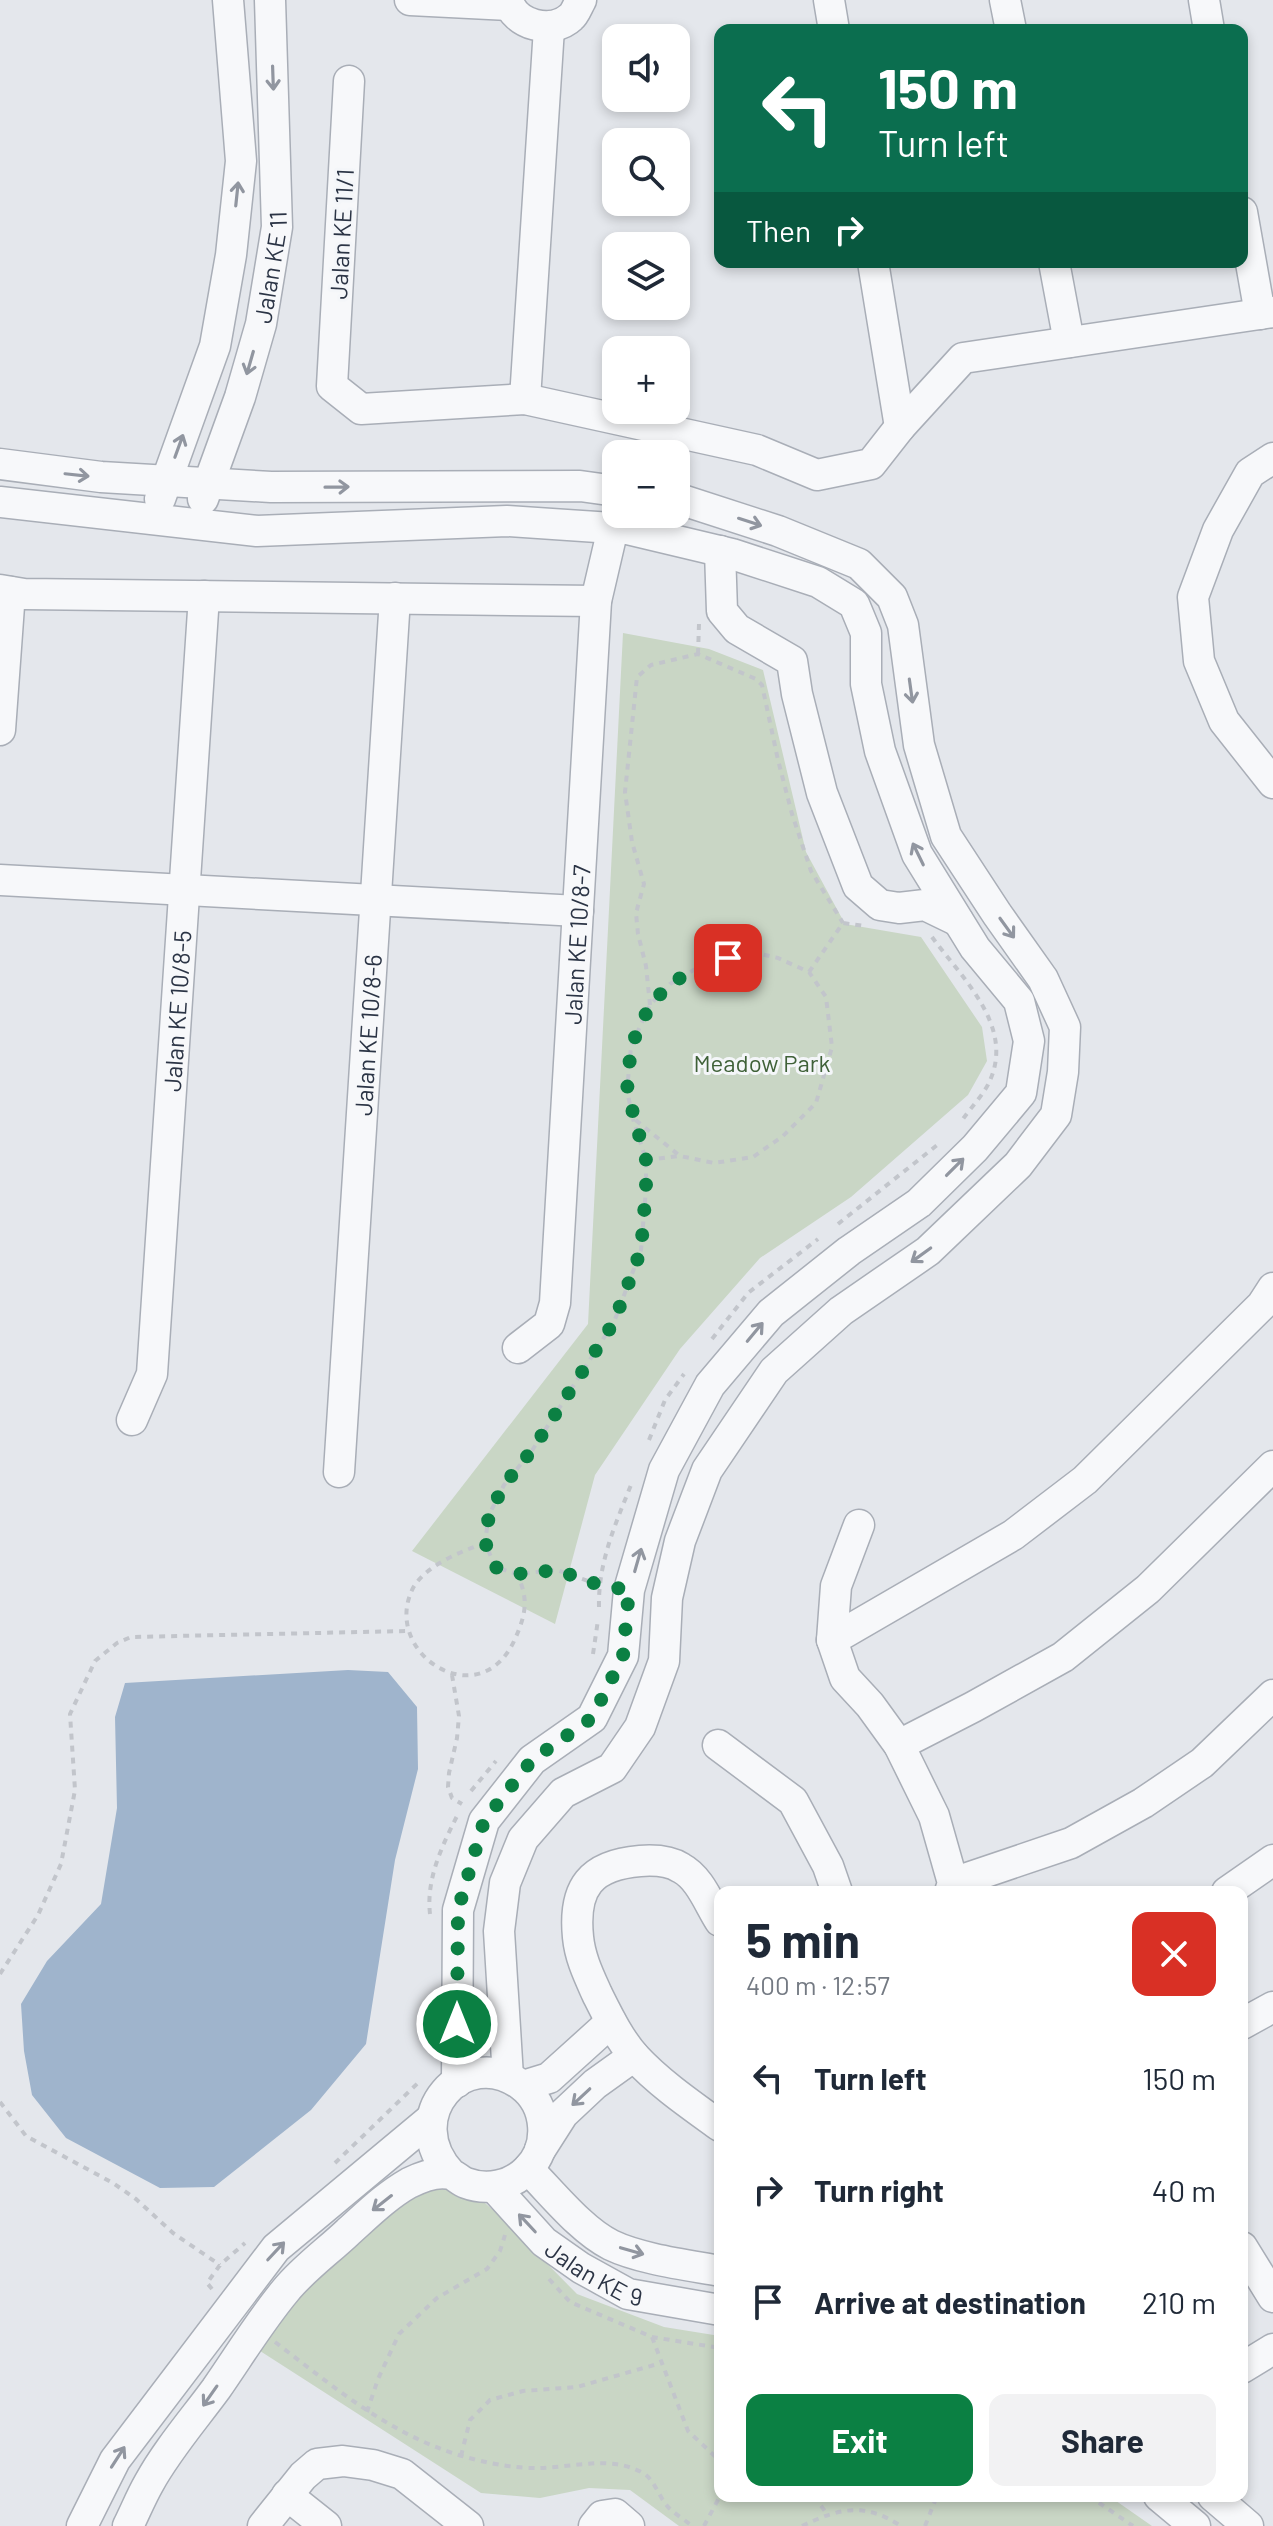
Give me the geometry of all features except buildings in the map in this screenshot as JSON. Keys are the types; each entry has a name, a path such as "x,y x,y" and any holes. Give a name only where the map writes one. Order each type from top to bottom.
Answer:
{"street":[{"name":"Jalan KE 11","path":"153,519 215,346 231,255 241,161 228,0"},
{"name":"Jalan KE 11","path":"194,524 240,397 261,324 277,227 270,0"},
{"path":"410,0 508,3 525,23 549,28 571,17 581,0"},
{"path":"829,0 833,24"},
{"path":"1005,0 1010,24"},
{"path":"1204,0 1208,24"},
{"path":"549,28 525,399 757,450 817,475 871,464 963,358 1267,313 1248,236"},
{"name":"Jalan KE 11/1","path":"349,81 332,386 361,409 525,399"},
{"path":"874,268 900,427"},
{"path":"1055,268 1069,342"},
{"path":"1273,458 1250,473 1218,530 1193,597 1199,661 1224,721 1273,783"},
{"path":"0,464 101,477 271,487 580,486 602,489"},
{"path":"0,502 257,531 507,521 602,527"},
{"path":"515,2082 499,1931 505,1883 523,1839 533,1827 563,1793 612,1768 640,1727 664,1661 667,1598 680,1541 707,1470 774,1371 841,1311 928,1251 1018,1165 1056,1115 1063,1072 1065,1027 1043,979 946,836 919,745 903,625 892,597 859,564 778,531 690,503"},
{"path":"457,2082 458,1910 484,1821 532,1760 592,1718 623,1656 629,1590 664,1470 710,1385 771,1313 849,1251 919,1203 975,1148 1021,1093 1029,1041 1019,1001 975,948 917,854 880,751 866,684 866,633 854,604 818,582 720,551 613,528"},
{"name":"Jalan KE 10/8-7","path":"518,1348 549,1324 555,1303 596,601 613,528"},
{"path":"720,551 722,611 737,629 792,661 797,694 822,793 858,886 880,905 899,908 925,905 958,921"},
{"path":"0,730 5,591 596,601"},
{"name":"Jalan KE 10/8-5","path":"132,1420 152,1374 204,596"},
{"name":"Jalan KE 10/8-6","path":"339,1472 395,598"},
{"path":"0,880 578,911"},
{"path":"832,1640 1013,1535 1085,1480 1262,1305 1273,1288"},
{"path":"899,1745 1063,1657 1148,1589 1273,1466"},
{"path":"859,1525 836,1586 832,1640 845,1678 870,1705 899,1745 934,1816 952,1886"},
{"path":"955,1886 1071,1843 1143,1803 1202,1763 1273,1695"},
{"path":"718,1745 793,1801 828,1866 835,1886"},
{"path":"714,1911 695,1878 680,1867 652,1860 624,1862 601,1869 587,1883 579,1905 578,1937 585,1969 611,2022 634,2056 714,2122"},
{"path":"1236,1886 1273,1860"},
{"path":"1248,2021 1273,2007"},
{"path":"515,2082 549,2078 611,2022"},
{"path":"534,2160 544,2133 542,2115 535,2099 515,2082 491,2073 473,2075 445,2091 436,2104 430,2134 441,2163 451,2174 479,2187 507,2184 534,2160 563,2114 595,2084 634,2056"},
{"path":"82,2526 115,2460 276,2248 431,2119"},
{"name":"Jalan KE 9","path":"534,2160 564,2209 610,2244 714,2270"},
{"path":"128,2526 150,2481 287,2288 380,2204 419,2179 429,2175 451,2174"},
{"name":"Jalan KE 9","path":"494,2187 544,2242 581,2268 628,2294 714,2309"},
{"path":"1248,2257 1273,2297"},
{"path":"1248,2364 1273,2349"},
{"path":"263,2526 317,2464 343,2461 373,2465 402,2474 468,2526"},
{"path":"287,2495 326,2526"},
{"path":"1166,2502 1195,2526"},
{"path":"1220,2502 1248,2526"},
{"path":"594,2526 602,2516 615,2514 629,2526"}],"path":[{"path":"698,654 699,614"},
{"path":"650,1005 636,913 644,884 632,842 625,792 637,677 651,665 698,654 756,679 762,685 778,760 811,871 843,923"},
{"path":"629,1590 599,1585 557,1570 517,1574 495,1567 485,1542 489,1515 504,1485 533,1449 614,1322 641,1250 646,1160 627,1091 631,1046 650,1005 670,984 704,964 752,952 778,958 809,972 826,997 832,1047 816,1103 783,1136 753,1157 714,1163 680,1156 646,1160"},
{"path":"633,1118 680,1156"},
{"path":"485,1542 450,1556 414,1587 408,1609 408,1631 428,1661 452,1675 467,1677 491,1668 511,1647 522,1623 526,1592 517,1574"},
{"path":"0,1974 38,1915 61,1864 75,1790 70,1714 95,1661 131,1637 408,1631"},
{"path":"452,1675 459,1716 448,1787 452,1798 462,1804"},
{"path":"0,2102 26,2136 113,2183 136,2199 173,2233 220,2265"},
{"path":"498,2225 516,2244"},
{"path":"367,2412 399,2334 437,2298 487,2269 500,2251 506,2233"},
{"path":"549,2279 570,2302 652,2337 714,2347"},
{"path":"259,2328 367,2412 401,2432 461,2456 502,2465 539,2468 614,2463 645,2474 668,2507 692,2526"},
{"path":"652,2337 688,2431 714,2455"},
{"path":"461,2456 470,2420 490,2400 523,2391 577,2387 661,2363"},
{"path":"704,2526 717,2502"},
{"path":"818,2502 827,2514"},
{"path":"925,2526 935,2502"},
{"path":"1098,2502 1133,2526"},
{"path":"802,2526 827,2514 861,2508 901,2526"}],"green space":[{"name":"Meadow Park","path":"623,633 709,649 763,670 806,852 845,924 921,937 982,1027 987,1061 968,1095 851,1197 760,1258 680,1349 595,1475 555,1624 412,1551 588,1324"},
{"path":"444,2187 478,2197 577,2294 664,2327 714,2335 714,2502 1118,2502 1152,2526 679,2526 630,2490 589,2488 540,2498 481,2493 257,2349 300,2288 392,2207 421,2190"}],"water":[{"path":"348,1670 388,1672 417,1707 418,1769 395,1860 366,2044 311,2110 214,2187 160,2188 66,2138 32,2095 24,2051 21,2004 47,1961 101,1904 117,1808 115,1717 125,1683"}],"route":[{"path":"457,2024 458,1910 484,1821 532,1760 592,1718 623,1656 629,1590 599,1585 557,1570 517,1574 495,1567 485,1542 489,1515 504,1485 533,1449 614,1322 641,1250 646,1160 627,1091 631,1046 650,1005 670,984 704,964 728,958"}]}
